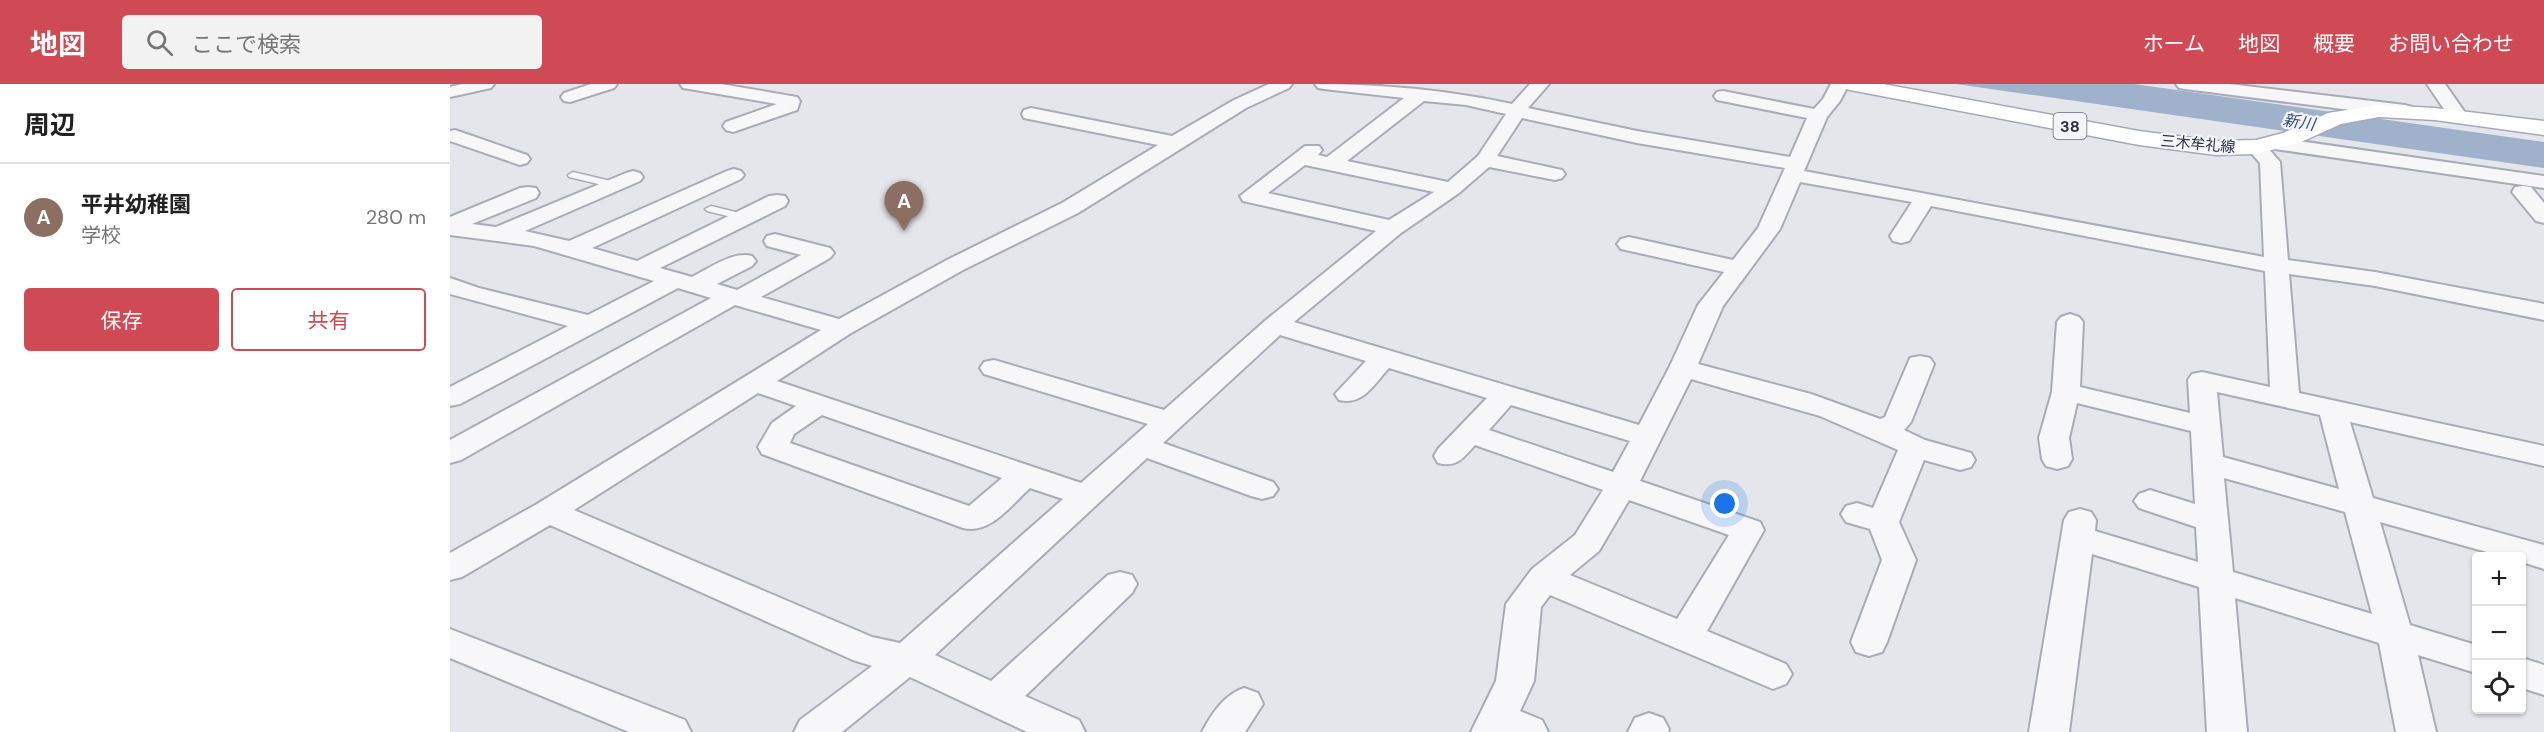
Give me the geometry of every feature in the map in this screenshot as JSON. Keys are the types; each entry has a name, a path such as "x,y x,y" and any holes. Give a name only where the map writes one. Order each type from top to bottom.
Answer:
{"main road":[{"name":"三木牟礼線","path":"1850,84 2139,138 2216,148 2273,142 2351,114 2379,111 2410,111 2544,128"}],"street":[{"path":"450,92 485,84"},
{"path":"570,97 608,84"},
{"path":"689,84 791,101 790,106 733,126"},
{"path":"450,568 548,512 842,328 955,265 1070,208 1175,141 1240,104 1283,84"},
{"path":"1324,84 1466,100 1516,113 1925,198 2278,265 2376,279 2544,312"},
{"path":"814,732 907,659 1275,325 1393,228 1452,189 1485,160 1527,96 1540,84"},
{"path":"1506,728 1515,681 1524,604 1544,578 1587,543 1648,437 1683,368 1711,305 1769,229 1818,116 1840,84"},
{"path":"2185,84 2410,111"},
{"path":"2436,84 2459,117"},
{"path":"1331,164 1421,94"},
{"path":"1723,96 1818,116"},
{"path":"1030,114 1175,141"},
{"path":"456,140 520,159"},
{"path":"2285,397 2271,162 2273,142 2408,160 2544,182"},
{"path":"1393,228 1251,196 1307,154 1331,164 1452,189"},
{"path":"1485,160 1555,173"},
{"path":"571,249 734,175"},
{"path":"501,233 624,181"},
{"path":"2523,192 2544,216"},
{"path":"450,226 528,193"},
{"path":"1901,236 1925,198"},
{"path":"639,269 777,201"},
{"path":"450,226 536,239 842,328"},
{"path":"450,453 736,297 822,254 775,241"},
{"path":"1629,244 1739,268"},
{"path":"450,398 591,324 685,283 744,261"},
{"path":"450,285 470,293 591,324"},
{"path":"2057,459 2054,438 2066,392 2070,322"},
{"path":"1275,325 1397,354 1508,387 1648,437"},
{"path":"1349,394 1397,354"},
{"path":"1883,429 1897,422 1920,364"},
{"path":"994,368 1169,421"},
{"path":"1683,368 1844,414 1883,429 1914,447 1960,460"},
{"path":"2227,732 2202,380 2544,456"},
{"path":"753,382 1086,496"},
{"path":"1449,456 1508,387"},
{"path":"2066,392 2205,426"},
{"path":"819,404 782,429 773,447 974,520 1025,475"},
{"path":"2332,408 2395,634 2416,732"},
{"path":"1470,433 1748,530 1685,637"},
{"path":"1141,446 1262,489"},
{"path":"1869,642 1899,560 1870,518 1914,447"},
{"path":"2208,464 2544,557"},
{"path":"2150,501 2212,521"},
{"path":"548,512 866,650 907,659 1065,732"},
{"path":"2049,732 2079,529 2216,579 2472,658"},
{"path":"1544,578 1773,674"},
{"path":"996,700 1120,584"},
{"path":"450,644 671,732"},
{"path":"2526,674 2544,680"}],"lane":[{"path":"573,175 624,181"},
{"path":"711,209 744,217"}],"water":[{"name":"新川","path":"1956,84 2134,84 2544,142 2544,168"}],"place":[{"name":"平井幼稚園","path":"904,231"}]}
